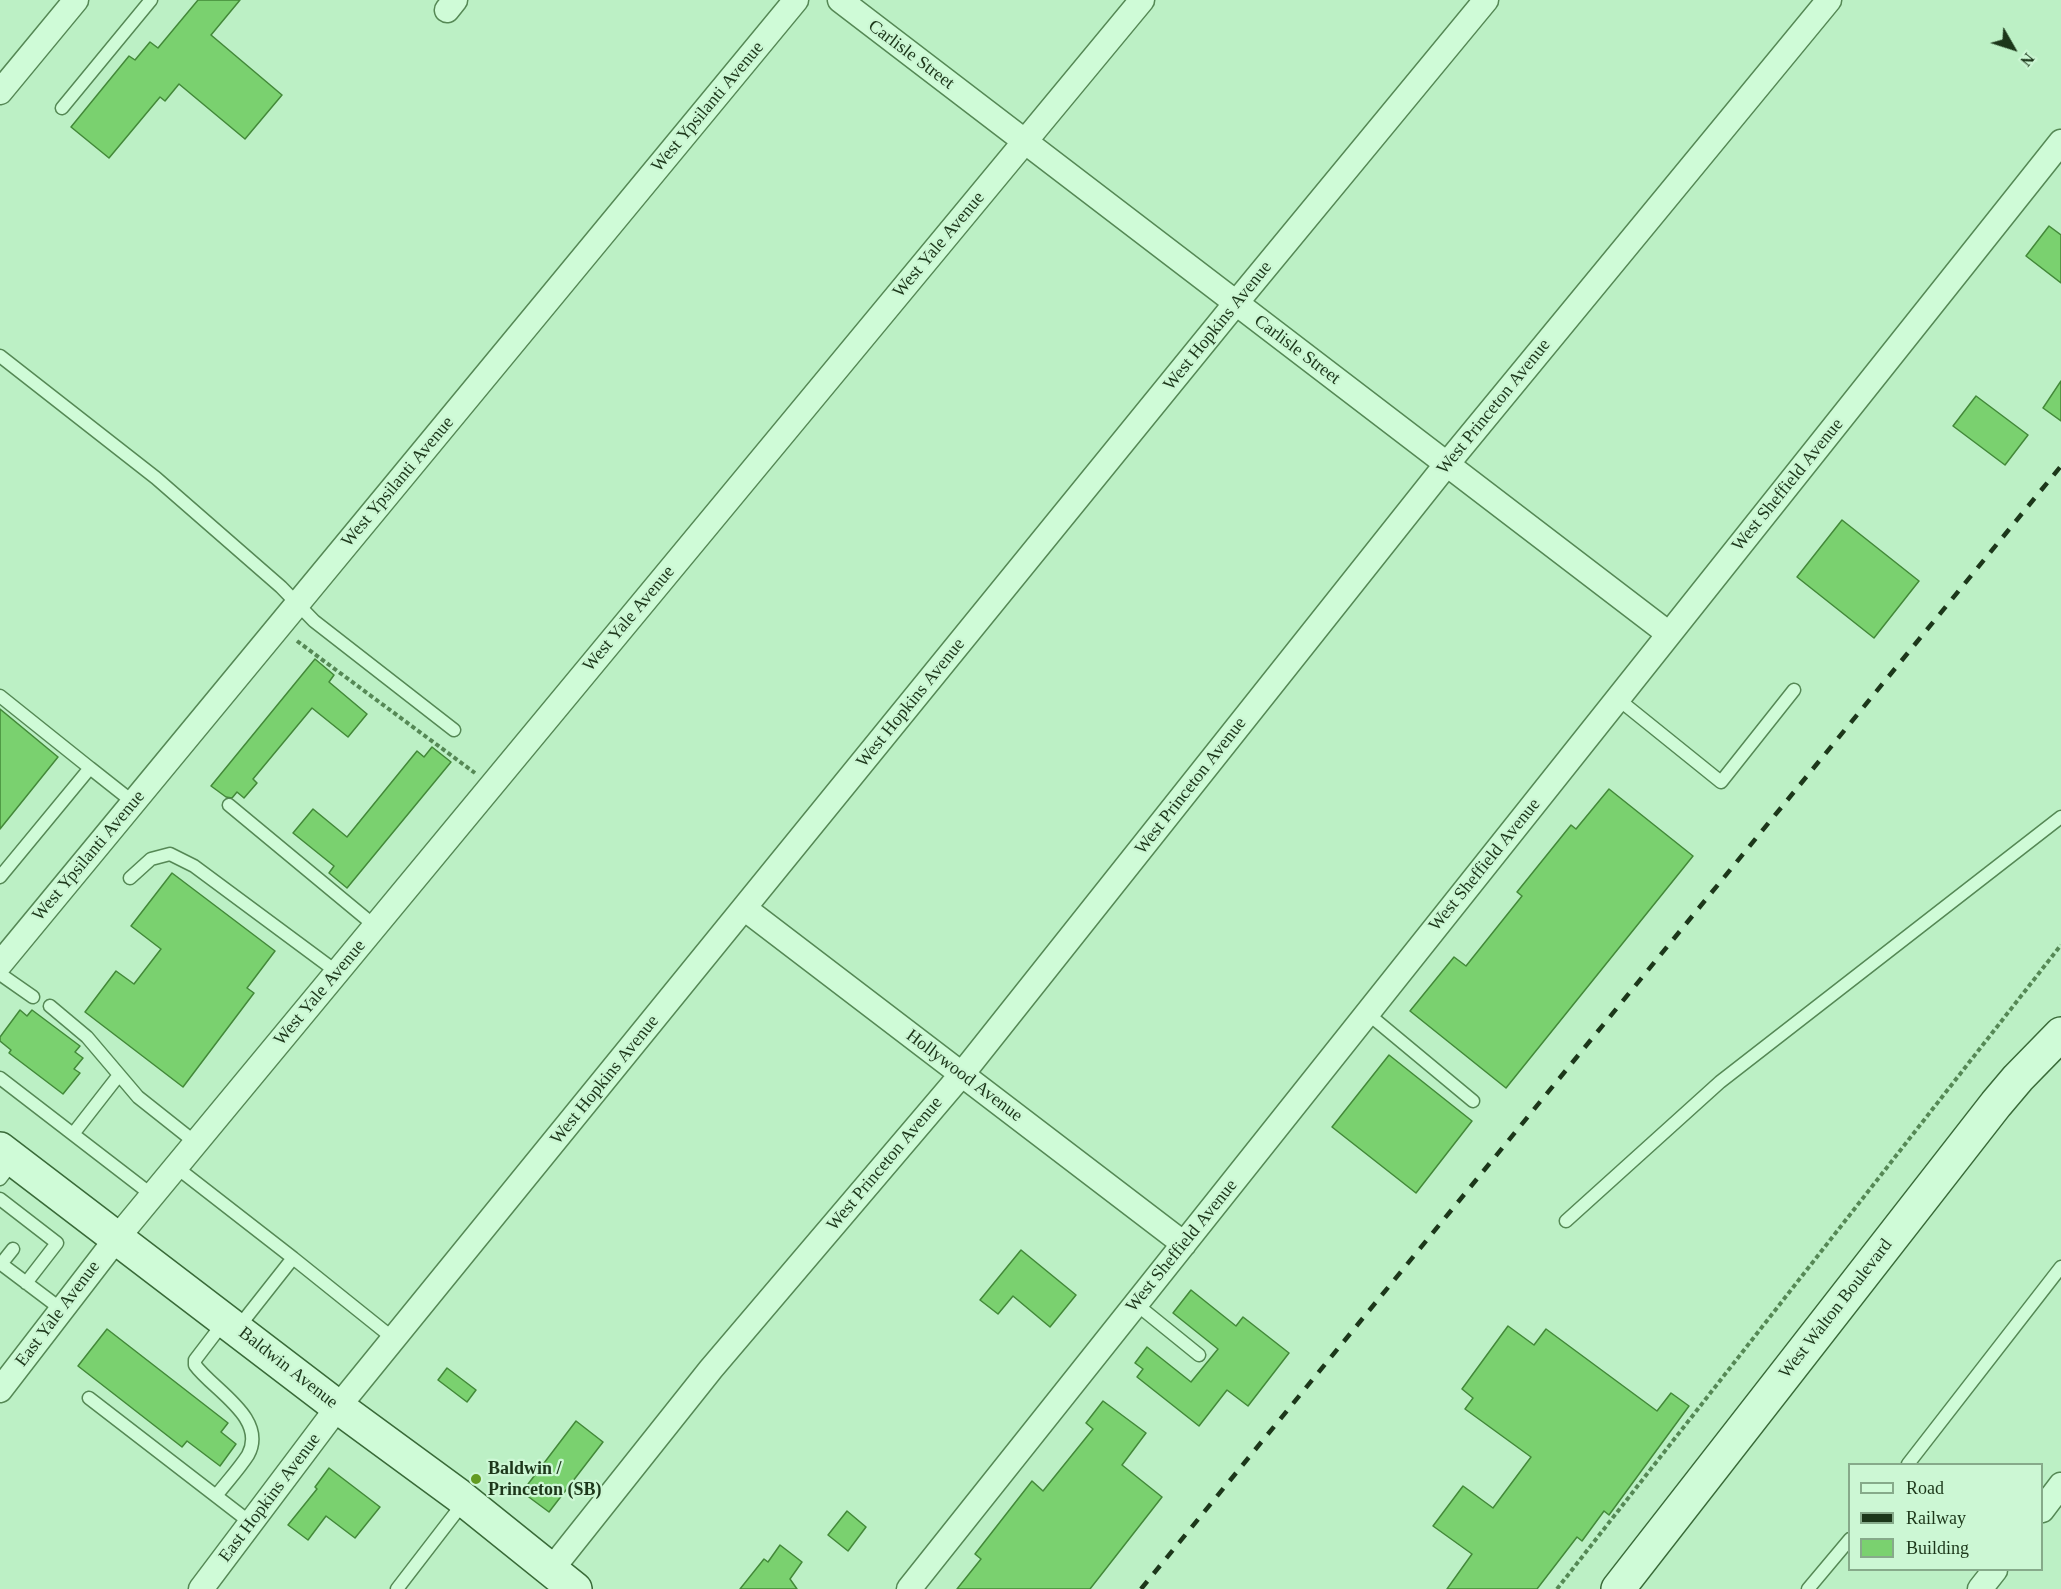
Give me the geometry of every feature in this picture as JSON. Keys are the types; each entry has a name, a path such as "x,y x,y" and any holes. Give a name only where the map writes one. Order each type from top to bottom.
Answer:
{"main road":[{"name":"West Walton Boulevard","path":"1629,1585 1996,1104 2061,1034"},
{"name":"Baldwin Avenue","path":"5,1162 117,1238 231,1324 465,1501 559,1581"}],"street":[{"path":"0,92 76,0"},
{"name":"West Ypsilanti Avenue","path":"1,964 796,0"},
{"name":"Carlisle Street","path":"840,0 1669,634"},
{"name":"West Yale Avenue","path":"117,1238 1142,0"},
{"name":"West Hopkins Avenue","path":"338,1407 1236,303 1486,0"},
{"name":"West Princeton Avenue","path":"559,1581 711,1369 962,1074 1447,464 1828,0"},
{"name":"West Sheffield Avenue","path":"909,1589 2061,142"},
{"name":"Hollywood Avenue","path":"744,908 1184,1244"},
{"name":"East Yale Avenue","path":"0,1390 117,1238"},
{"name":"East Hopkins Avenue","path":"201,1589 338,1407"},
{"path":"2043,1509 2061,1485"},
{"path":"1980,1589 1994,1571"}],"lane":[{"path":"62,108 152,0"},
{"path":"0,356 156,478 281,587 314,621 454,730"},
{"path":"1618,699 1721,782 1794,690"},
{"path":"0,696 134,802"},
{"path":"0,877 90,768"},
{"path":"229,805 375,926"},
{"path":"1566,1221 1720,1082 2061,817"},
{"path":"130,878 151,859 170,854 195,866 337,972"},
{"path":"1,964 33,997"},
{"path":"50,1006 87,1037 138,1097 196,1143"},
{"path":"1367,1013 1473,1101"},
{"path":"73,1134 119,1075"},
{"path":"0,1078 152,1195"},
{"path":"176,1167 394,1339"},
{"path":"0,1199 10,1213 29,1228 57,1243 26,1282"},
{"path":"13,1249 1,1263 61,1309"},
{"path":"216,1496 248,1454 252,1441 251,1427 245,1415 195,1365 195,1360 293,1258"},
{"path":"1909,1463 2061,1267"},
{"path":"1136,1304 1199,1355"},
{"path":"89,1398 251,1523"},
{"path":"397,1589 465,1501"},
{"path":"1808,1589 1848,1541"}],"path":[{"path":"297,641 475,773"},
{"path":"1557,1589 2061,945"}],"building":[{"path":"198,0 240,0 211,35 282,95 245,139 179,84 165,101 160,97 109,158 71,127 129,56 135,60 150,42 158,48"},
{"path":"2049,226 2061,235 2061,283 2026,256"},
{"path":"2061,381 2061,421 2043,408"},
{"path":"1976,396 2028,435 2005,465 1953,426"},
{"path":"1842,520 1919,581 1874,638 1797,577"},
{"path":"315,659 334,675 329,682 367,714 348,737 312,708 253,779 257,783 244,798 237,792 232,798 226,797 211,786"},
{"path":"0,709 58,757 0,829"},
{"path":"432,747 451,762 347,888 329,873 334,866 293,833 313,809 347,837 417,751 424,757"},
{"path":"1609,789 1693,856 1506,1088 1410,1011 1454,957 1466,966 1522,896 1517,892 1571,825 1576,829"},
{"path":"172,873 275,951 247,988 254,993 183,1087 85,1012 116,971 134,984 161,949 131,926"},
{"path":"20,1010 27,1016 32,1010 80,1046 75,1052 83,1058 74,1069 80,1073 63,1094 9,1053 11,1050 0,1041 0,1037"},
{"path":"1389,1055 1472,1121 1416,1193 1332,1127"},
{"path":"1021,1250 1076,1295 1050,1327 1013,1296 998,1314 980,1300"},
{"path":"1191,1290 1236,1326 1243,1317 1289,1353 1248,1406 1227,1390 1199,1426 1137,1377 1143,1369 1135,1363 1147,1347 1191,1382 1218,1349 1173,1313"},
{"path":"1508,1326 1534,1345 1546,1329 1657,1411 1671,1393 1689,1406 1609,1515 1604,1511 1582,1541 1577,1537 1537,1589 1447,1589 1472,1554 1433,1526 1463,1486 1493,1508 1531,1457 1465,1409 1473,1398 1462,1389"},
{"path":"107,1329 228,1423 221,1432 236,1444 220,1466 187,1441 182,1447 78,1366"},
{"path":"447,1368 476,1390 467,1402 438,1380"},
{"path":"1103,1401 1146,1433 1122,1465 1162,1497 1090,1589 957,1589 981,1559 975,1554 1032,1481 1043,1491 1093,1429 1086,1423"},
{"path":"576,1421 603,1442 549,1512 522,1492"},
{"path":"329,1468 380,1507 355,1538 326,1516 308,1540 288,1525 317,1489 315,1487"},
{"path":"847,1511 866,1527 848,1551 828,1535"},
{"path":"780,1545 802,1562 790,1579 797,1589 740,1589 764,1559 768,1562"}],"railway":[{"path":"1141,1589 2061,466"}],"place":[{"name":"Baldwin / Princeton (SB)","path":"476,1479"}]}
